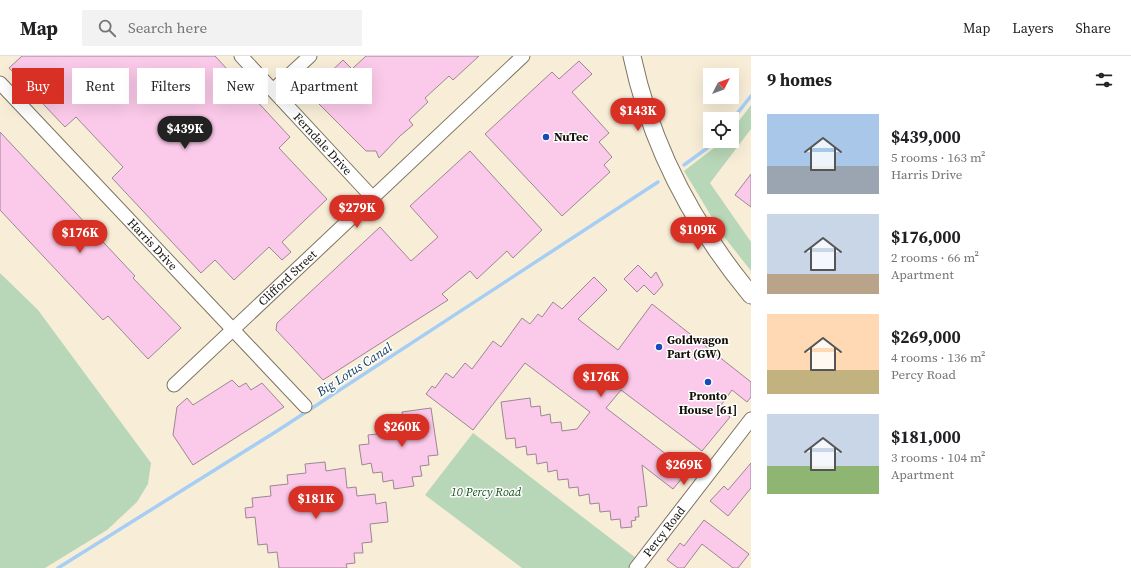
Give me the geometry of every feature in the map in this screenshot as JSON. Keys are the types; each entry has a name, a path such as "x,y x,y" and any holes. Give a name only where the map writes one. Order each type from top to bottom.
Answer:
{"street":[{"name":"Ferndale Drive","path":"241,56 372,198"},
{"path":"273,90 310,56"},
{"name":"Clifford Street","path":"174,385 523,56"},
{"path":"632,56 644,105 668,168 698,224 717,252 751,295"},
{"name":"Harris Drive","path":"0,83 305,406"},
{"name":"Percy Road","path":"636,568 751,419"}],"green space":[{"path":"751,105 751,129 739,145 739,121"},
{"path":"714,148 737,148 710,183 751,242 751,271 722,234 684,171"},
{"path":"0,273 38,310 151,463 148,484 137,502 107,530 45,568 0,568"},
{"name":"10 Percy Road","path":"473,433 636,558 628,568 522,568 425,495"}],"building":[{"path":"22,56 215,56 226,68 213,68 213,104 259,104 290,137 279,148 327,199 282,242 291,252 282,260 269,247 234,280 215,260 201,273 112,178 123,167 76,117 65,127 43,104 64,104 64,68 12,68 12,71 9,68"},
{"path":"366,56 479,56 453,80 449,76 425,98 428,102 409,120 413,125 379,158 376,151 366,151 319,104 372,104 372,68 353,68"},
{"path":"343,60 351,68 335,68"},
{"name":"NuTec","path":"579,61 592,74 572,92 609,133 599,142 612,157 604,165 610,172 562,216 485,134 552,72 559,79"},
{"path":"0,132 135,276 133,278 181,328 148,359 108,316 103,320 0,210"},
{"path":"470,151 542,230 513,258 507,251 477,279 470,271 442,294 448,300 323,380 276,330 277,323 380,227 411,261 438,237 410,206"},
{"path":"751,174 751,207 735,195"},
{"path":"638,265 651,278 656,272 663,285 654,295 644,285 637,292 624,279"},
{"path":"594,277 607,290 578,319 618,350 652,304 751,382 751,397 747,402 732,390 719,408 730,417 702,451 621,390 606,408 688,471 673,489 642,465 647,506 638,507 639,517 635,517 636,520 631,521 632,527 621,528 620,519 611,520 610,511 600,512 599,503 590,504 589,494 579,496 578,487 569,488 568,479 558,480 557,470 548,472 547,462 537,464 536,454 527,455 526,446 516,448 515,438 506,439 501,402 530,398 531,407 540,406 541,416 550,414 551,423 561,422 562,431 577,429 590,412 525,363 473,430 426,394 432,386 435,388 446,373 453,378 465,363 472,369 493,341 501,347 522,318 530,324 538,314 542,317 553,302 562,309"},
{"path":"232,380 239,387 246,383 251,390 262,383 284,407 193,465 173,435 177,407 187,398 193,405"},
{"path":"431,408 438,455 428,456 429,465 420,466 422,476 412,477 414,486 394,489 393,480 383,482 382,472 373,473 371,463 362,465 359,445 369,444 368,435 386,433 385,423 403,421 402,412"},
{"path":"325,462 326,471 345,468 347,488 356,487 357,496 375,494 376,504 386,502 388,522 370,524 372,542 362,543 363,553 354,553 355,563 346,564 347,568 279,568 277,552 268,553 267,544 258,545 255,517 246,518 245,508 253,507 252,498 271,496 270,486 288,484 287,475 306,473 305,464"},
{"path":"751,463 751,488 728,516 710,501 724,486 728,490"},
{"path":"704,520 749,554 738,568 733,568 702,544 684,568 678,568 667,560 680,543 684,546"}],"waterway":[{"name":"Big Lotus Canal","path":"738,112 751,96"},
{"name":"Big Lotus Canal","path":"684,165 707,148"},
{"name":"Big Lotus Canal","path":"58,568 277,431 658,182"}],"place":[{"name":"NuTec","path":"546,137"},
{"name":"Goldwagon Part (GW)","path":"659,347"},
{"name":"Pronto House [61]","path":"708,382"}]}
